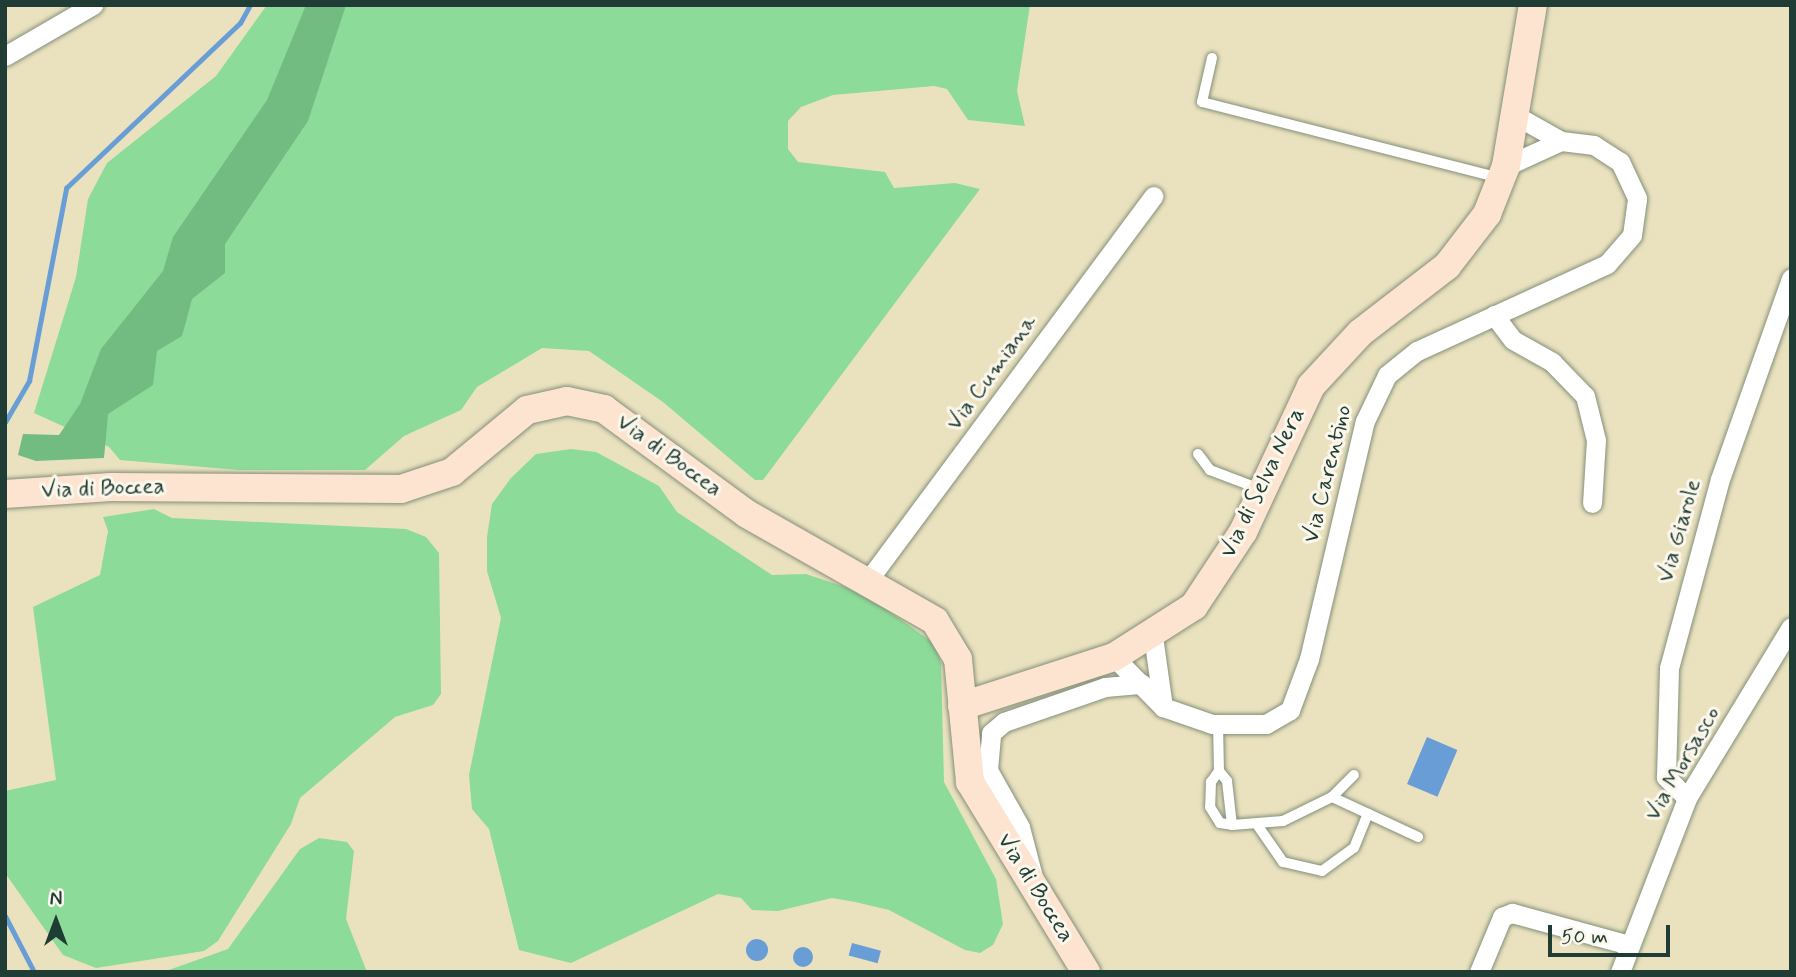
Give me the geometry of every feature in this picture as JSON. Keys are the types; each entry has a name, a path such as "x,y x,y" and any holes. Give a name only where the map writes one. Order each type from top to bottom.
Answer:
{"main road":[{"name":"Via di Selva Nera","path":"962,706 1114,657 1153,636 1210,585 1311,386 1360,333 1447,266 1487,214 1504,172 1533,5"},
{"name":"Via di Boccea","path":"5,494 104,487 412,487 462,465 527,410 576,401 604,409 747,514 915,603 943,629 958,659 967,775 1086,972"}],"street":[{"path":"5,56 93,5"},
{"name":"Via Carentino","path":"1163,707 1219,724 1266,724 1296,699 1365,421 1387,375 1417,351 1607,264 1632,235 1637,198 1620,162 1594,145 1561,141 1516,115"},
{"path":"1504,172 1561,141"},
{"name":"Via Cumiana","path":"869,579 1153,196"},
{"name":"Via Giarole","path":"1687,798 1666,777 1669,668 1720,479 1791,278"},
{"path":"1494,315 1513,340 1552,362 1585,397 1596,440 1592,503"},
{"name":"Via Morsasco","path":"1620,972 1687,798 1791,627"},
{"path":"1153,636 1163,707"},
{"path":"1114,657 1163,707"},
{"path":"1034,884 1020,827 988,770 991,733 1004,722 1105,687 1142,684"},
{"path":"1479,972 1502,917 1512,913 1629,945"}],"lane":[{"path":"1212,58 1202,102 1504,172"},
{"path":"1198,454 1210,470 1261,489"},
{"path":"1219,724 1219,771 1227,781 1232,825"},
{"path":"1219,771 1210,782 1210,807 1220,823 1258,826 1332,797 1354,775"},
{"path":"1332,797 1418,837"},
{"path":"1258,826 1283,862 1322,871 1354,848 1368,814"}],"green space":[{"path":"267,5 1030,5 1017,91 1025,126 968,120 947,89 934,86 833,95 801,107 788,121 788,149 798,162 885,172 894,188 955,183 980,189 763,480 755,480 663,402 589,351 542,348 477,387 461,410 404,436 365,470 239,470 120,460 109,447 34,413 76,277 88,199 107,163 216,76"},
{"path":"306,5 346,5 308,121 225,244 225,273 192,299 182,336 157,351 153,385 108,414 104,458 36,461 18,455 23,434 59,435 80,404 101,349 163,271 173,237 267,100"},
{"path":"571,449 596,452 659,486 677,512 772,575 806,574 863,593 935,644 941,663 944,782 996,879 1003,924 993,945 980,953 965,950 889,910 855,902 832,898 778,911 752,910 741,898 718,894 571,963 519,950 489,829 472,809 469,775 501,618 487,571 487,537 492,504 511,478 536,454"},
{"path":"154,509 172,518 406,529 426,537 439,553 441,694 433,705 395,717 300,798 291,824 218,941 204,951 96,968 63,955 5,873 5,791 56,780 33,607 100,575 108,531 103,517"},
{"path":"319,838 347,842 354,851 346,919 367,972 163,972 228,949 300,849"}],"water":[{"path":"1427,737 1457,750 1437,797 1407,784"},
{"path":"753,939 761,939 768,946 768,954 761,961 753,961 746,954 746,946"},
{"path":"852,943 881,951 878,963 849,956"},
{"path":"803,947 810,950 813,957 810,964 803,967 796,964 793,957 796,950"}],"waterway":[{"path":"5,422 29,381 66,188 240,23 250,5"},
{"path":"5,916 34,972"}]}
